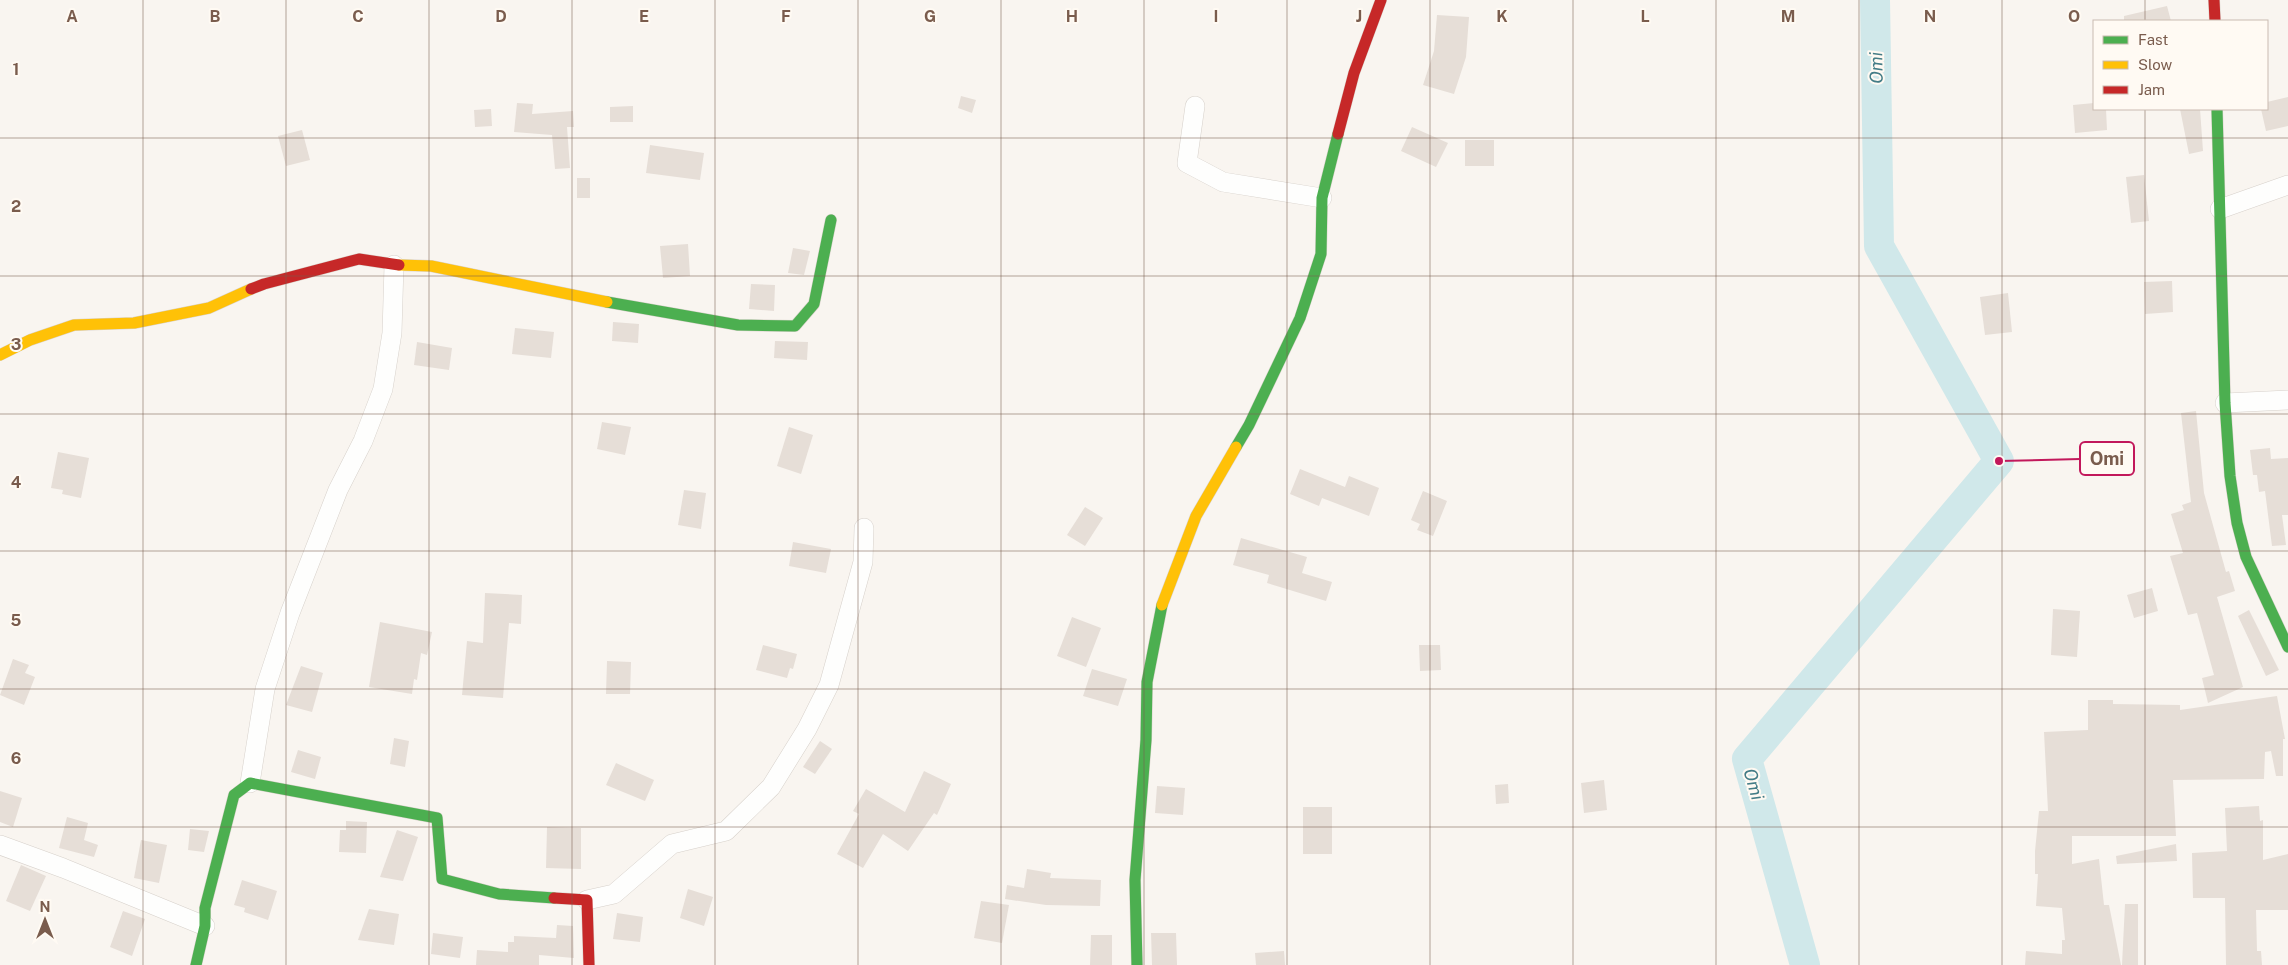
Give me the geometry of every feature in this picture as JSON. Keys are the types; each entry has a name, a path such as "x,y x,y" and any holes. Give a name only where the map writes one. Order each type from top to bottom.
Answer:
{"street":[{"path":"1137,965 1135,880 1146,740 1147,682 1159,611 1196,516 1248,425 1300,318 1321,254 1322,198 1354,73 1381,0"},
{"path":"2214,0 2215,20"},
{"path":"1194,106 1187,163 1223,182 1322,198"},
{"path":"2217,110 2225,403 2230,476 2237,523 2246,557 2286,640"},
{"path":"2220,209 2288,185"},
{"path":"0,355 30,340 74,325 134,323 209,308 264,284 359,259 394,265 431,266 588,299 738,325 795,326 814,304 831,220"},
{"path":"196,965 205,926 205,908 234,795 250,783 265,688 287,622 338,490 363,440 383,389 392,333 394,265"},
{"path":"2225,403 2288,400"},
{"path":"250,783 437,818 442,879 499,894 588,900 614,894 672,844 726,832 771,788 807,729 830,685 863,562 864,528"},
{"path":"0,845 63,868 205,926"},
{"path":"588,900 589,965"}],"building":[{"path":"2167,6 2171,20 2124,20 2124,16"},
{"path":"1437,15 1469,17 1466,57 1454,94 1423,85 1434,51"},
{"path":"961,96 976,100 972,113 958,108"},
{"path":"2288,97 2288,126 2266,131 2261,110 2268,110 2268,102"},
{"path":"517,103 533,104 532,114 573,111 574,127 567,127 570,168 555,169 552,135 514,132"},
{"path":"2093,103 2093,110 2106,110 2107,130 2075,133 2073,105"},
{"path":"633,106 633,122 610,122 610,107"},
{"path":"491,109 492,126 475,127 474,110"},
{"path":"2180,110 2200,110 2203,151 2189,154"},
{"path":"1412,127 1448,143 1436,167 1401,151"},
{"path":"302,130 310,160 286,166 278,136"},
{"path":"1465,140 1494,140 1494,166 1465,166"},
{"path":"650,145 704,153 700,180 646,173"},
{"path":"2144,175 2149,221 2131,223 2126,177"},
{"path":"577,178 590,178 590,198 577,198"},
{"path":"688,244 690,276 663,278 660,246"},
{"path":"793,248 810,251 804,275 788,273"},
{"path":"2172,281 2173,312 2145,314 2144,282"},
{"path":"751,284 775,285 774,311 749,309"},
{"path":"2008,293 2012,332 1985,335 1980,297"},
{"path":"613,322 639,324 638,343 612,341"},
{"path":"515,328 554,332 551,358 512,354"},
{"path":"775,341 808,342 807,360 774,358"},
{"path":"417,342 452,348 449,370 414,365"},
{"path":"2196,411 2204,493 2226,572 2229,571 2235,591 2217,597 2243,687 2208,703 2202,678 2214,675 2197,613 2188,615 2170,556 2183,553 2171,514 2184,510 2182,505 2191,502 2181,413"},
{"path":"602,422 631,427 625,455 597,449"},
{"path":"789,427 813,435 801,474 777,466"},
{"path":"2270,448 2271,459 2288,458 2288,515 2282,515 2286,545 2272,546 2265,491 2259,492 2257,475 2253,475 2250,450"},
{"path":"58,452 89,458 81,498 62,494 63,490 51,488"},
{"path":"1300,469 1345,487 1349,476 1379,488 1369,516 1322,498 1319,506 1290,494"},
{"path":"684,490 706,493 701,529 678,525"},
{"path":"1423,491 1447,501 1433,536 1417,530 1420,524 1411,520"},
{"path":"1085,507 1103,518 1085,546 1067,535"},
{"path":"1241,538 1307,557 1302,573 1332,582 1326,601 1267,583 1269,575 1233,565"},
{"path":"793,542 831,549 826,573 789,566"},
{"path":"2152,588 2158,611 2134,618 2127,595"},
{"path":"485,593 522,595 521,624 509,623 503,698 462,695 467,641 483,643"},
{"path":"2053,609 2080,611 2077,657 2051,655"},
{"path":"2249,610 2279,670 2266,676 2238,616"},
{"path":"1072,617 1101,628 1086,667 1057,656"},
{"path":"380,622 432,632 427,655 421,653 417,680 414,679 412,694 369,687"},
{"path":"763,645 797,654 793,669 790,668 787,678 756,670"},
{"path":"1419,645 1440,645 1441,670 1420,671"},
{"path":"13,659 29,665 25,673 35,677 24,705 0,695"},
{"path":"607,661 631,662 630,694 606,694"},
{"path":"301,666 323,673 312,712 286,705"},
{"path":"1092,669 1127,679 1118,706 1083,696"},
{"path":"2277,696 2285,739 2283,739 2283,776 2276,776 2271,751 2265,752 2264,779 2173,780 2176,836 2072,836 2072,864 2099,859 2104,905 2109,905 2121,965 2025,965 2026,951 2062,954 2062,940 2065,940 2062,908 2036,906 2038,874 2035,874 2035,851 2039,811 2048,811 2044,732 2088,730 2088,700 2113,700 2113,704 2180,705 2180,710"},
{"path":"394,738 409,741 405,767 390,764"},
{"path":"820,741 832,749 815,774 803,767"},
{"path":"298,750 321,757 315,779 291,772"},
{"path":"616,763 654,780 645,801 606,785"},
{"path":"924,771 951,784 937,815 934,813 908,851 883,834 863,868 837,854 859,814 853,811 866,789 905,812"},
{"path":"1604,780 1607,810 1584,813 1581,783"},
{"path":"1508,784 1509,803 1496,804 1495,785"},
{"path":"1157,786 1185,788 1183,815 1155,813"},
{"path":"0,791 22,798 13,827 0,822"},
{"path":"2259,806 2260,821 2263,820 2263,860 2288,854 2288,910 2256,910 2257,951 2261,951 2262,965 2226,965 2225,898 2193,898 2192,853 2227,851 2225,808"},
{"path":"1303,807 1332,807 1332,854 1303,854"},
{"path":"67,817 88,823 84,840 98,845 94,857 59,848"},
{"path":"346,821 367,822 366,853 339,852 340,830 346,830"},
{"path":"547,827 581,828 581,869 546,868"},
{"path":"190,829 209,831 204,852 188,850"},
{"path":"397,830 418,837 403,881 380,877"},
{"path":"141,840 167,845 159,883 134,878"},
{"path":"2176,844 2177,861 2117,864 2116,856"},
{"path":"21,865 46,876 30,911 6,901"},
{"path":"1027,869 1051,873 1050,878 1101,880 1100,906 1046,905 1005,899 1007,885 1024,888"},
{"path":"242,880 277,891 268,920 244,912 245,908 234,905"},
{"path":"688,889 713,897 704,926 680,918"},
{"path":"981,901 1009,905 1002,943 974,938"},
{"path":"2125,904 2138,904 2138,965 2122,965"},
{"path":"369,909 399,914 394,945 358,940"},
{"path":"123,911 145,919 132,956 110,947"},
{"path":"617,913 643,917 640,942 613,939"},
{"path":"557,925 573,926 574,958 539,955 539,965 476,965 477,950 508,952 508,942 514,942 514,936 556,938"},
{"path":"433,933 463,937 460,958 431,954"},
{"path":"1151,933 1176,933 1177,965 1152,965"},
{"path":"1091,935 1112,935 1112,965 1090,965"},
{"path":"1284,951 1285,965 1256,965 1255,953"}],"waterway":[{"name":"Omi","path":"1805,965 1747,759 1999,461 1879,246 1875,0"}],"traffic: fast":[{"path":"2217,110 2225,403 2230,476 2237,523 2246,557 2288,647"},
{"path":"1236,447 1249,425 1300,318 1321,254 1322,198 1338,134"},
{"path":"607,302 738,325 795,326 814,304 831,220"},
{"path":"1137,965 1135,880 1146,740 1147,682 1162,605"},
{"path":"196,965 205,926 205,908 234,795 250,783 437,818 442,879 499,894 554,898"}],"traffic: slow":[{"path":"399,265 431,266 607,302"},
{"path":"0,355 30,340 74,325 134,323 209,308 251,289"},
{"path":"1162,605 1196,516 1236,447"}],"traffic: jam":[{"path":"1338,134 1354,73 1381,0"},
{"path":"2214,0 2215,20"},
{"path":"251,289 359,259 399,265"},
{"path":"554,898 587,900 589,965"}],"place":[{"name":"Omi","path":"1999,461"}]}
